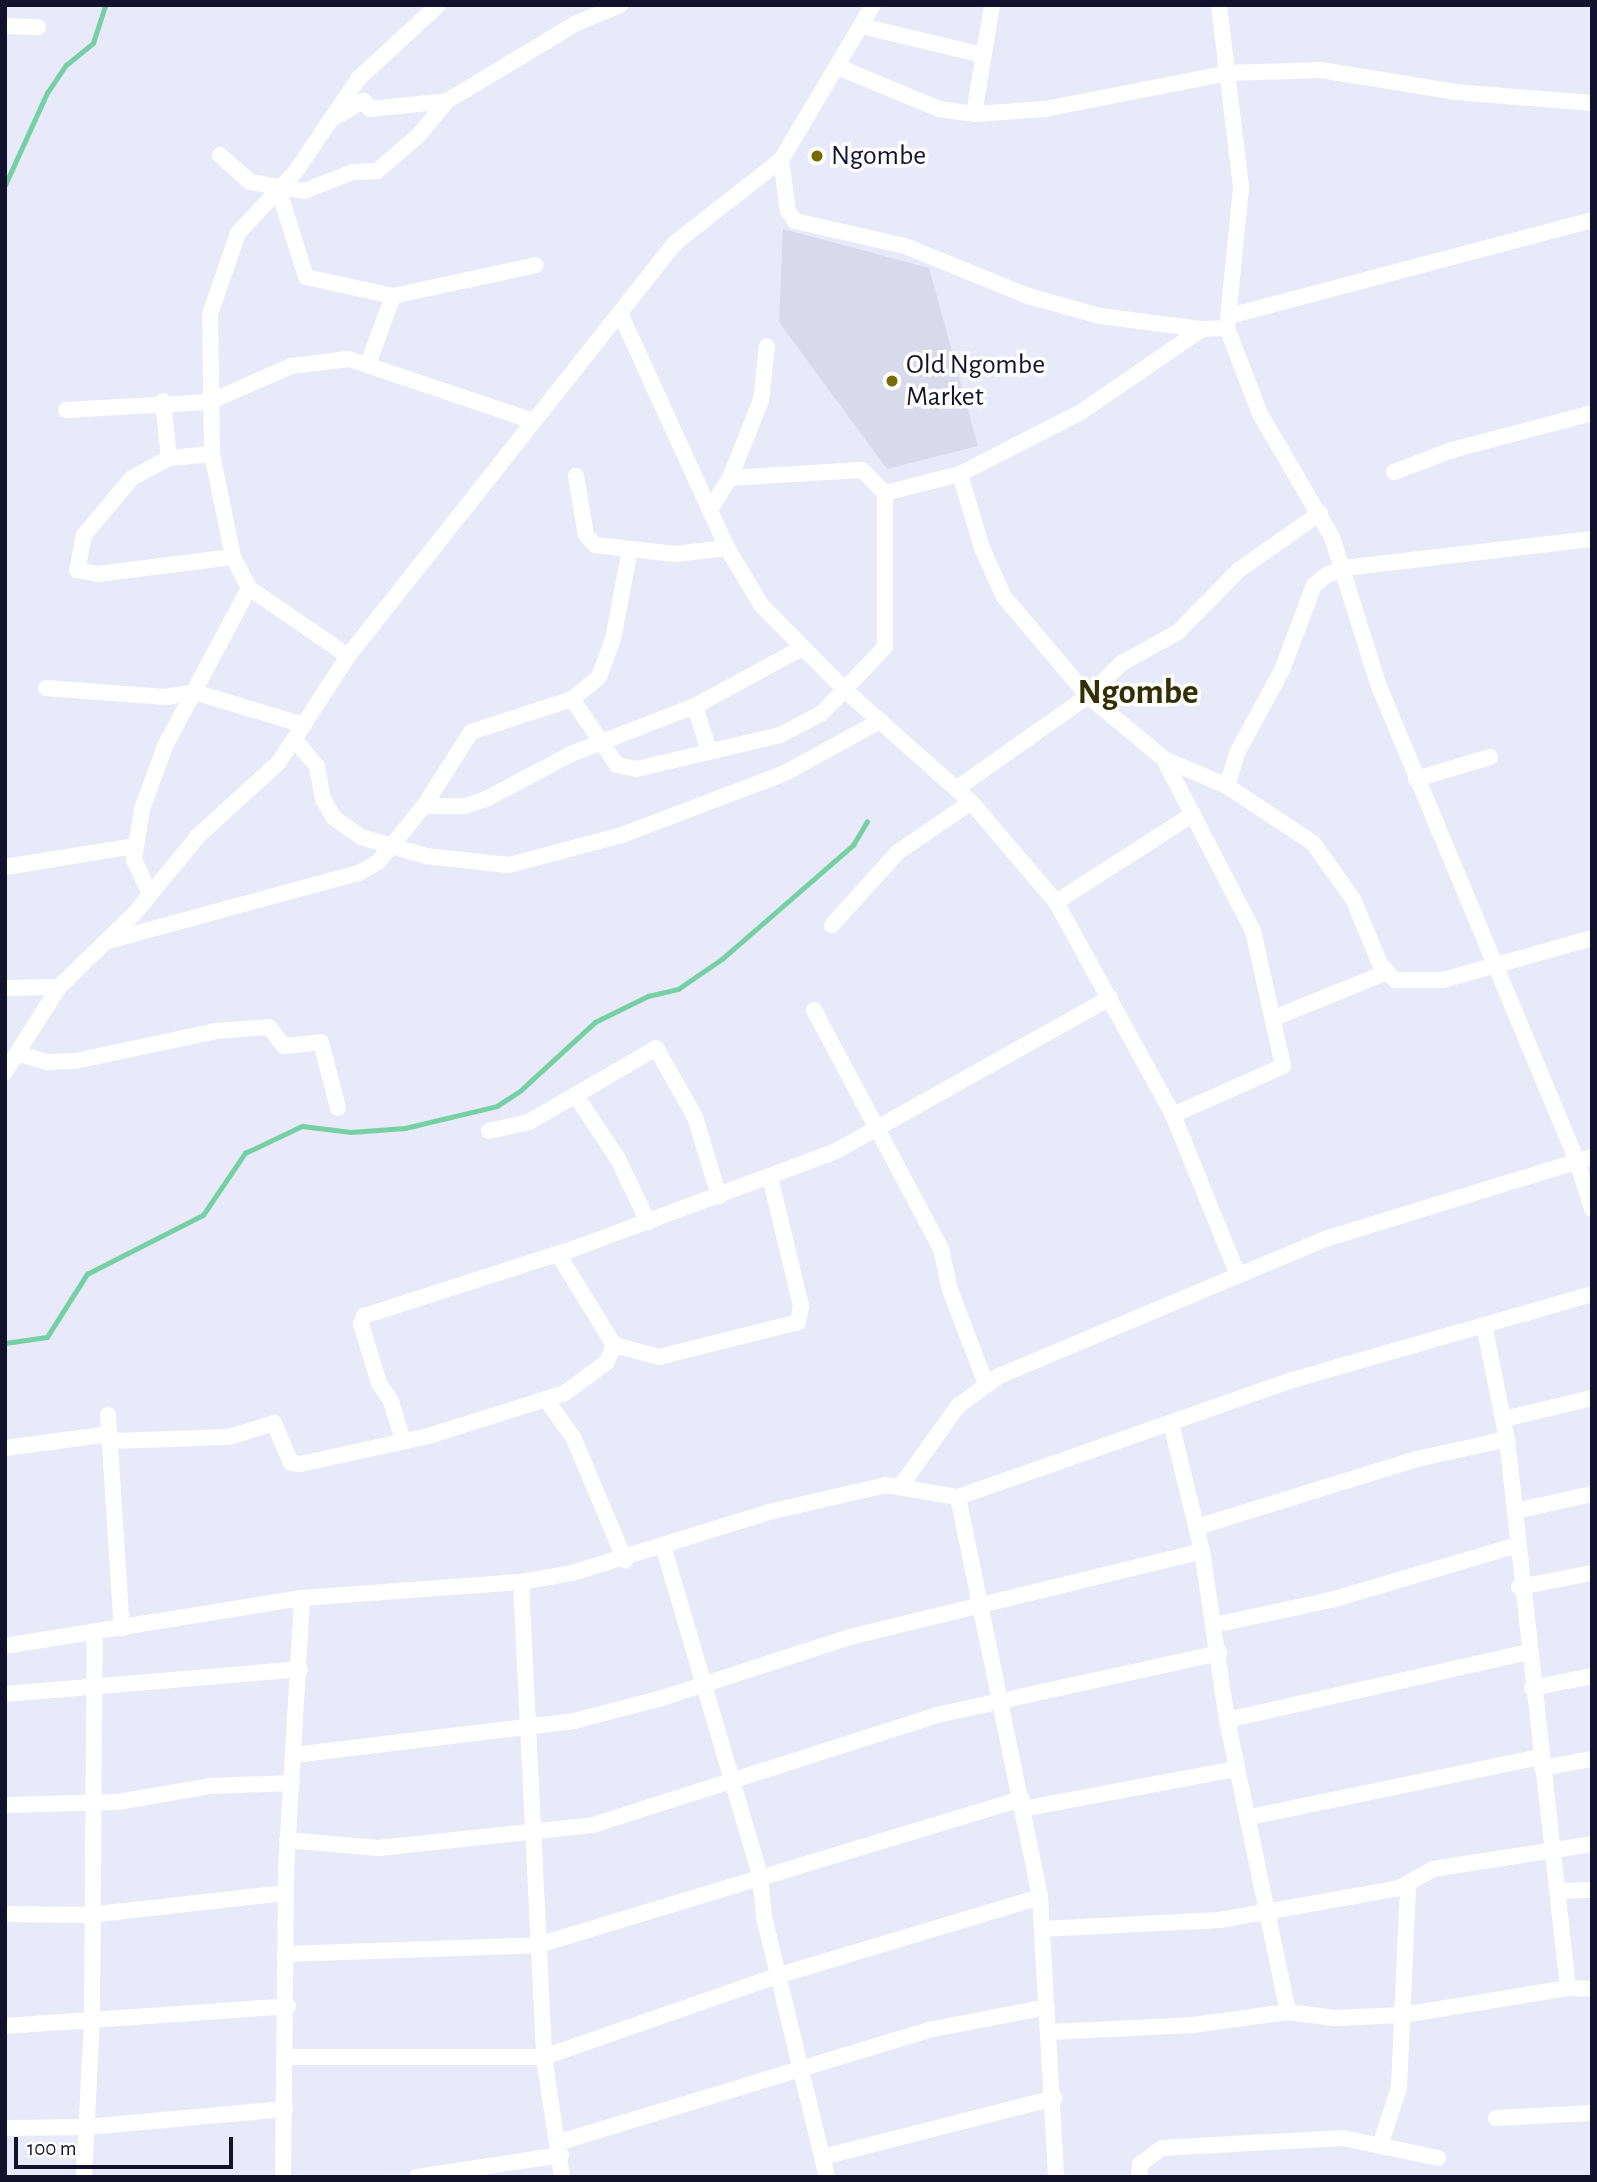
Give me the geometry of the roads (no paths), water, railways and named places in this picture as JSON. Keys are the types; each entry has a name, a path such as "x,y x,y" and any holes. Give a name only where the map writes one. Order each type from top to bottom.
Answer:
{"street":[{"path":"348,656 249,588 233,557 212,454 209,402 210,314 224,262 239,233 278,188 389,44 438,5"},
{"path":"220,155 250,182 303,191 353,172 377,171 418,136 447,101 577,23 620,5"},
{"path":"5,1072 59,987 150,894 198,836 268,774 295,740 348,656 675,243 781,160 873,5"},
{"path":"974,114 992,5"},
{"path":"1219,5 1241,188 1228,322 1260,414 1320,513 1344,568 1349,604 1416,779 1495,967 1585,1159 1592,1209"},
{"path":"5,26 38,27"},
{"path":"862,26 983,55"},
{"path":"838,67 939,109 974,114 1045,109 1228,73 1321,70 1455,92 1592,103"},
{"path":"328,121 364,101 369,109 447,101"},
{"path":"781,160 788,211 795,221 905,246 1028,296 1100,316 1202,329"},
{"path":"278,188 306,277 393,296 536,265"},
{"path":"885,493 960,474 1081,412 1202,329 1592,220"},
{"path":"369,364 393,296"},
{"path":"620,313 727,548 762,606 846,691 971,802 1056,902 1173,1115 1237,1273"},
{"path":"711,508 730,478 761,400 767,346"},
{"path":"66,410 163,401 209,402 315,359 369,364 389,377 533,421"},
{"path":"163,401 169,458"},
{"path":"1394,472 1452,450 1592,413"},
{"path":"212,454 169,458 132,478 84,535 78,570 97,574 233,557"},
{"path":"572,699 605,742 617,765 637,769 780,735 822,713 846,691 885,647 885,493 862,470 730,478"},
{"path":"960,474 982,548 1004,597 1088,696 1164,759 1227,786 1279,816 1331,864 1353,899 1385,973"},
{"path":"576,476 590,542 630,550 675,554 727,548"},
{"path":"956,789 1088,696 1122,663 1178,632 1273,543 1320,513"},
{"path":"1227,786 1237,753 1282,670 1314,585 1344,568 1592,539"},
{"path":"106,941 359,873 378,862 424,806 471,732 572,699 599,677 607,661 630,550"},
{"path":"150,894 134,859 135,846 165,746 249,588"},
{"path":"424,806 465,806 486,799 605,742 695,706 802,648"},
{"path":"46,688 166,697 194,692 304,725"},
{"path":"695,706 709,751"},
{"path":"295,740 317,766 323,799 334,818 387,848 509,865 544,858 783,774 880,721"},
{"path":"1416,779 1490,757"},
{"path":"1164,759 1252,931 1283,1062 1279,1069 1173,1115"},
{"path":"832,925 898,852 971,802"},
{"path":"1056,902 1193,814"},
{"path":"5,867 135,846"},
{"path":"1274,1018 1385,973 1420,984 1495,967 1592,938"},
{"path":"5,988 59,987"},
{"path":"403,1441 391,1401 379,1383 361,1324 364,1316 558,1254 770,1177 882,1128 1110,998"},
{"path":"814,1010 882,1128 941,1249 950,1290 986,1384"},
{"path":"17,1053 46,1062 75,1061 216,1031 269,1027 284,1046 321,1042 338,1108"},
{"path":"489,1131 529,1122 576,1096 636,1056 660,1050 695,1117 719,1196"},
{"path":"576,1096 613,1150 648,1222"},
{"path":"900,1487 944,1422 986,1384 1237,1273 1409,1209 1585,1159"},
{"path":"558,1254 614,1345 659,1357 798,1322 801,1306 770,1177"},
{"path":"5,1646 95,1634 302,1598 521,1582 625,1560 769,1513 886,1485 958,1497 1289,1381 1592,1293"},
{"path":"1484,1325 1507,1440 1515,1511 1515,1545 1568,1988"},
{"path":"5,1448 111,1438 229,1437 274,1423 294,1465 403,1441 547,1401 589,1378 607,1362 614,1345"},
{"path":"1504,1419 1592,1398"},
{"path":"547,1401 573,1437 625,1560"},
{"path":"108,1415 122,1629"},
{"path":"1171,1423 1202,1551 1236,1769 1250,1817 1270,1910 1288,2012"},
{"path":"1197,1527 1418,1459 1507,1440"},
{"path":"1515,1511 1592,1494"},
{"path":"958,1497 1040,1897 1055,2098 1056,2177"},
{"path":"1214,1625 1331,1600 1453,1559 1515,1545"},
{"path":"664,1549 760,1876 764,1917 823,2157 825,2176"},
{"path":"294,1755 527,1724 573,1721 979,1603 1202,1551"},
{"path":"1520,1587 1592,1573"},
{"path":"521,1582 527,1724 536,1831 544,2057 560,2148 562,2177"},
{"path":"283,2177 284,2057 288,2006 285,1954 287,1840 300,1669 302,1598"},
{"path":"84,2177 92,2018 89,1915 95,1634"},
{"path":"1227,1720 1528,1652"},
{"path":"287,1840 379,1848 593,1825 730,1780 1001,1700 1219,1653"},
{"path":"5,1695 92,1690 300,1669"},
{"path":"1532,1688 1592,1676"},
{"path":"1250,1817 1542,1763 1592,1759"},
{"path":"285,1954 538,1945 760,1876 1021,1804 1236,1769"},
{"path":"5,1805 90,1802 210,1786 292,1783"},
{"path":"1042,1929 1180,1925 1408,1886 1433,1869 1553,1848 1592,1844"},
{"path":"1380,2146 1399,2087 1408,1886"},
{"path":"1558,1891 1592,1890"},
{"path":"5,1914 89,1915 286,1893"},
{"path":"284,2057 544,2057 780,1975 1040,1897"},
{"path":"1050,2032 1180,2026 1288,2012 1335,2018 1403,2015 1509,2002 1568,1988 1592,1989"},
{"path":"5,2026 288,2006"},
{"path":"417,2177 560,2148 801,2068 928,2030 1047,2007"},
{"path":"823,2157 1055,2098"},
{"path":"5,2128 87,2127 285,2109"},
{"path":"1496,2118 1592,2113"},
{"path":"1139,2177 1140,2164 1162,2148 1343,2138 1438,2158"}],"waterway":[{"path":"5,185 47,93 66,65 93,43 105,5"},
{"path":"5,1343 47,1337 87,1274 203,1215 245,1153 302,1126 351,1132 405,1128 497,1106 520,1091 595,1022 648,996 678,989 722,959 853,845 867,822"}],"place":[{"name":"Ngombe","path":"817,156"},
{"name":"Old Ngombe Market","path":"892,381"}],"district":[{"name":"Ngombe","path":"1138,693"}]}
